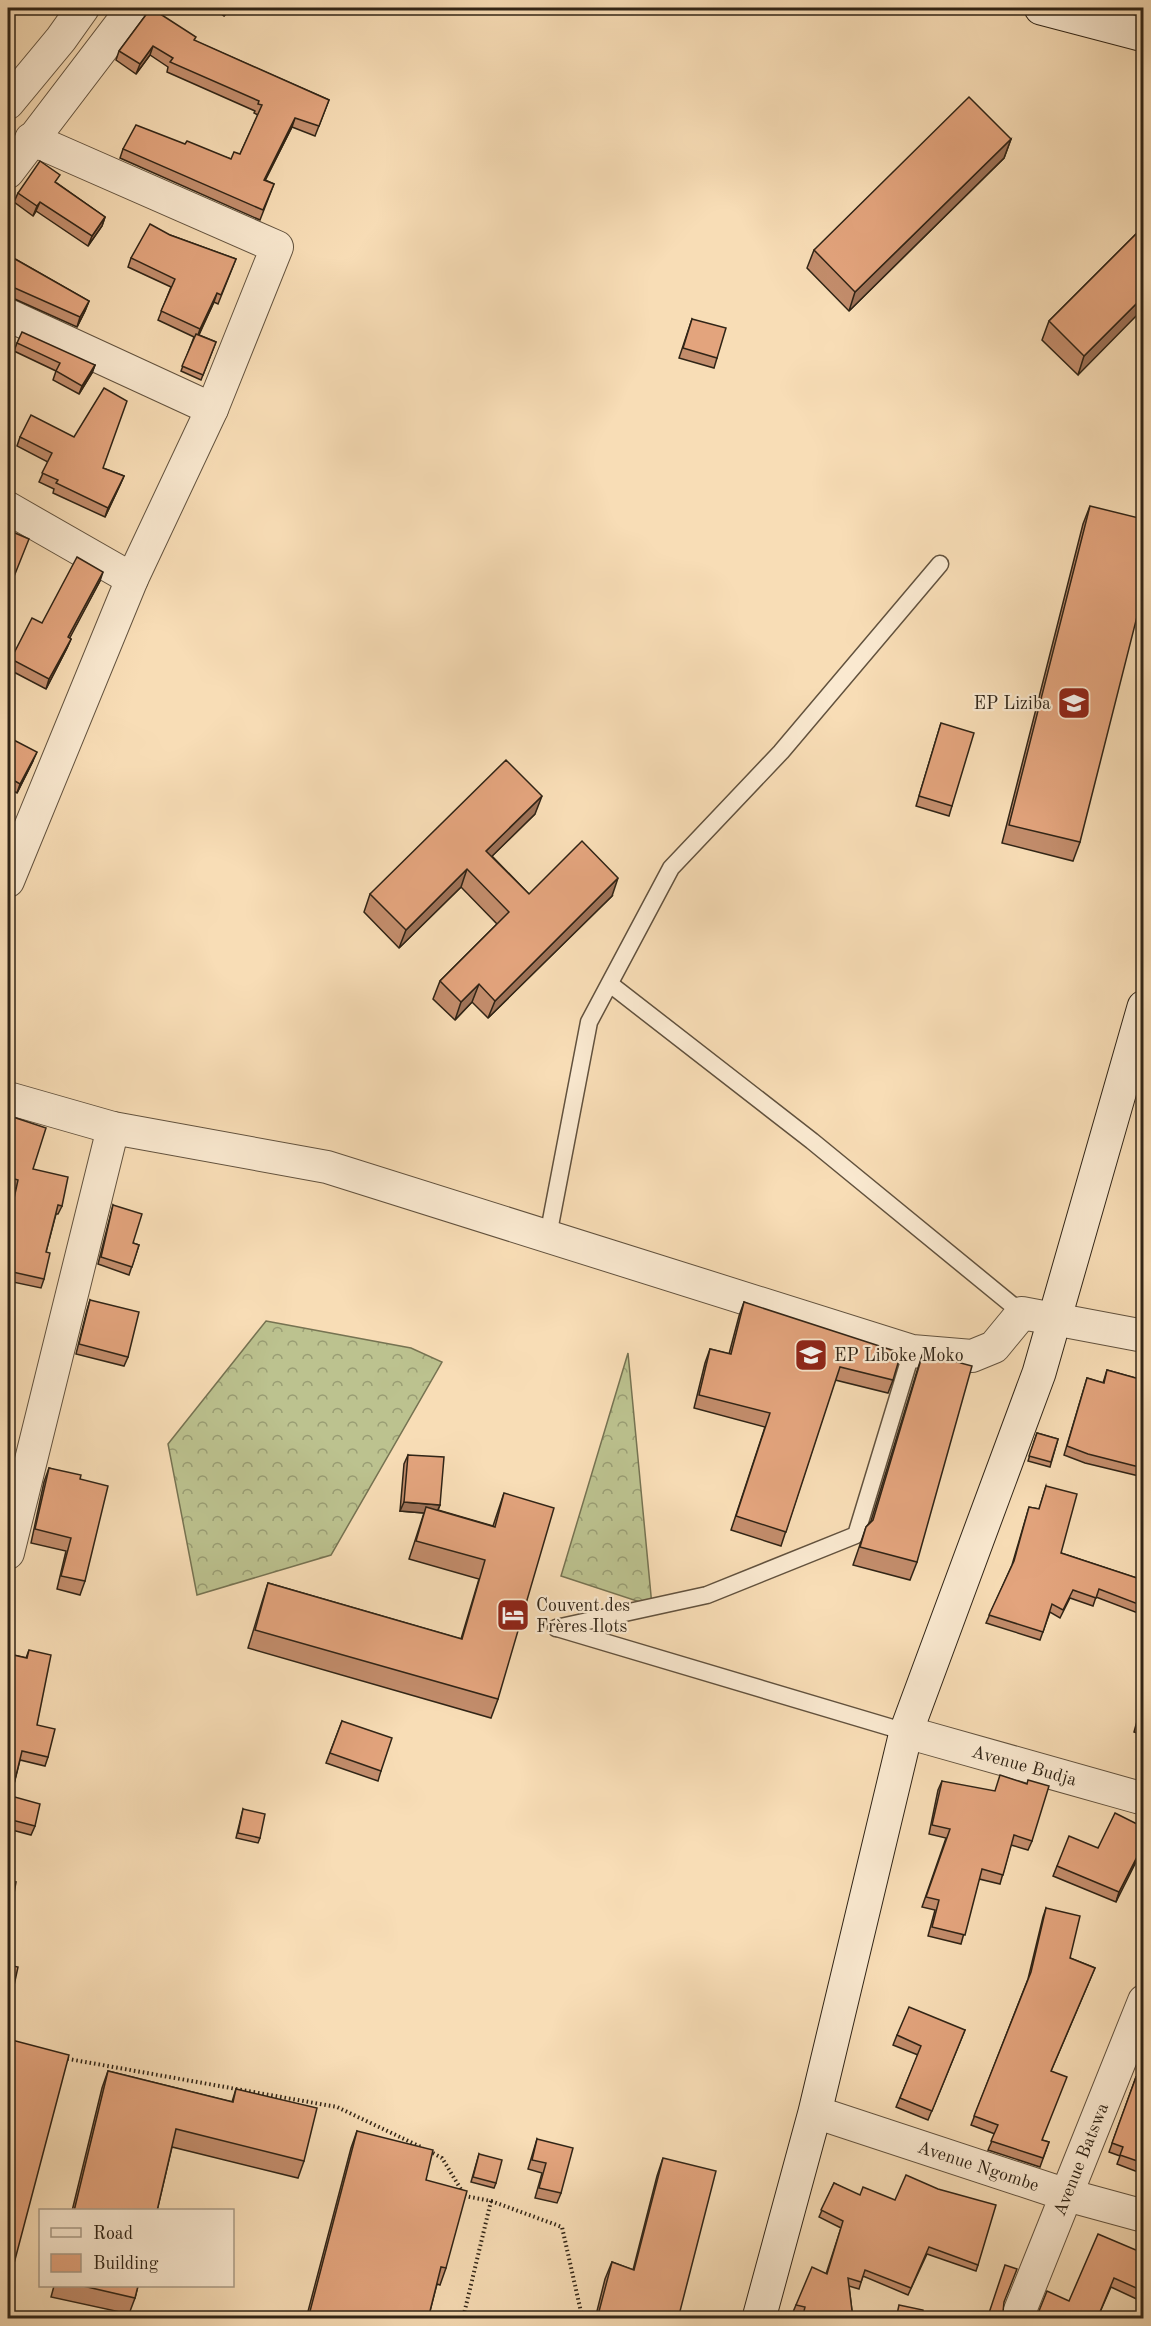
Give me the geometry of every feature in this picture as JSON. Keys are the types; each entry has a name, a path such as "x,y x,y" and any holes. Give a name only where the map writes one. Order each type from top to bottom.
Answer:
{"street":[{"path":"8,103 61,39 83,8"},
{"path":"8,172 133,8"},
{"path":"1041,8 1143,35"},
{"path":"8,881 132,579 212,409 277,247 31,139"},
{"path":"8,315 212,409"},
{"path":"8,508 132,579"},
{"path":"759,2319 815,2112 906,1732 1039,1373 1143,1007"},
{"path":"8,1098 112,1128 327,1167 912,1351 972,1356 994,1347 1022,1313 1143,1336"},
{"path":"8,1553 112,1128"},
{"name":"Avenue Budja","path":"906,1732 1143,1799"},
{"name":"Avenue Batswa","path":"1017,2319 1143,2001"},
{"name":"Avenue Ngombe","path":"815,2112 1067,2195 1143,2216"}],"lane":[{"path":"548,1236 589,1022 671,868 781,752 940,564"},
{"path":"610,984 812,1141 1022,1313"},
{"path":"906,1732 556,1628 707,1595 856,1535 912,1351"}],"path":[{"path":"54,2056 337,2107 442,2158 465,2196 491,2200 562,2227 580,2312 579,2319"},
{"path":"463,2319 491,2200"}],"green space":[{"path":"266,1321 411,1348 442,1362 331,1555 197,1595 168,1444"},
{"path":"628,1353 652,1606 561,1576"}],"building":[{"path":"151,8 196,37 194,40 329,100 319,126 295,118 264,180 274,184 263,210 123,149 136,125 185,144 187,141 231,159 234,152 240,154 262,105 258,104 259,101 170,62 173,58 153,46 140,64 119,51"},
{"path":"969,97 1011,139 855,292 814,250"},
{"path":"40,161 60,175 55,182 105,217 92,236 40,202 37,206 18,193"},
{"path":"150,224 170,235 236,259 221,295 217,293 200,329 161,311 175,279 131,258"},
{"path":"1143,227 1143,297 1084,356 1049,321"},
{"path":"8,255 89,301 80,317 8,285"},
{"path":"692,319 726,328 717,358 683,348"},
{"path":"22,332 95,365 82,386 56,371 60,363 17,343"},
{"path":"196,334 216,342 203,375 182,366"},
{"path":"104,388 127,401 103,468 124,476 108,508 56,483 58,480 42,473 52,453 20,437 31,415 74,437"},
{"path":"1090,506 1143,519 1143,593 1080,842 1009,825"},
{"path":"8,530 29,539 9,589 8,589"},
{"path":"77,557 103,572 68,637 71,639 49,679 11,659 32,618 42,623"},
{"path":"941,723 974,733 952,806 919,796"},
{"path":"8,737 37,752 20,784 8,777"},
{"path":"506,760 542,796 486,851 529,894 582,841 618,878 495,1001 479,984 461,1002 440,981 509,912 467,869 406,930 370,894"},
{"path":"13,1117 46,1128 33,1169 68,1177 62,1206 58,1205 46,1252 50,1253 44,1279 8,1271 8,1226 18,1180 8,1177 8,1133"},
{"path":"113,1205 142,1214 133,1243 139,1245 132,1267 101,1257"},
{"path":"90,1300 139,1312 128,1357 79,1344"},
{"path":"744,1302 901,1353 893,1380 840,1367 786,1532 736,1516 770,1413 699,1395 710,1349 731,1354"},
{"path":"923,1353 972,1366 917,1562 860,1547 866,1527 873,1520"},
{"path":"1107,1370 1143,1380 1143,1468 1088,1454 1067,1446 1087,1378 1104,1383"},
{"path":"1037,1433 1058,1439 1051,1462 1029,1456"},
{"path":"408,1455 444,1457 440,1505 404,1502"},
{"path":"49,1468 81,1475 80,1479 108,1486 85,1581 61,1576 71,1538 35,1529"},
{"path":"1046,1486 1077,1494 1061,1553 1143,1580 1143,1606 1099,1589 1096,1598 1073,1590 1063,1610 1052,1604 1043,1632 989,1615 1014,1561 1029,1507 1039,1509"},
{"path":"504,1493 554,1508 498,1699 255,1630 268,1583 462,1639 485,1560 416,1541 426,1507 495,1527"},
{"path":"29,1650 51,1655 37,1725 55,1729 48,1757 22,1751 11,1796 40,1804 35,1826 8,1819 8,1662 9,1654 27,1658"},
{"path":"1143,1701 1143,1729 1136,1727"},
{"path":"342,1721 392,1738 381,1771 330,1753"},
{"path":"1000,1775 1027,1784 1028,1780 1049,1786 1032,1841 1014,1835 1003,1875 982,1869 965,1935 932,1927 939,1900 926,1897 950,1829 932,1825 942,1781 995,1791"},
{"path":"243,1809 265,1814 260,1838 238,1833"},
{"path":"1115,1813 1143,1827 1143,1845 1119,1892 1057,1866 1069,1836 1098,1848"},
{"path":"8,1881 16,1882 8,1928"},
{"path":"1046,1908 1080,1916 1070,1958 1095,1968 1051,2071 1067,2077 1042,2140 1049,2142 1043,2158 991,2141 998,2125 974,2116 1031,1972"},
{"path":"8,1965 18,1967 10,2004 8,2003"},
{"path":"909,2007 965,2030 932,2111 900,2098 921,2046 897,2035"},
{"path":"8,2039 69,2055 12,2271 8,2270"},
{"path":"108,2071 233,2102 236,2089 317,2108 304,2161 176,2129 157,2209 74,2209"},
{"path":"1143,2076 1143,2163 1120,2155 1123,2147 1112,2143 1136,2077 1142,2079"},
{"path":"357,2131 433,2150 426,2180 467,2191 446,2268 441,2267 428,2319 308,2319"},
{"path":"537,2139 573,2148 561,2193 539,2188 546,2163 532,2160"},
{"path":"479,2154 502,2160 496,2183 473,2177"},
{"path":"663,2158 716,2171 678,2319 597,2319 612,2262 634,2270"},
{"path":"906,2175 938,2189 996,2205 978,2265 929,2247 911,2288 865,2270 861,2282 848,2278 853,2319 802,2319 805,2307 796,2305 812,2267 827,2274 843,2221 821,2210 834,2183 860,2195 863,2187 895,2200"},
{"path":"1098,2234 1143,2253 1143,2291 1114,2278 1097,2319 1035,2319 1047,2291 1069,2301"},
{"path":"1005,2265 1017,2269 1004,2302 1003,2312 1006,2319 987,2319"},
{"path":"87,2287 138,2287 135,2298"},
{"path":"899,2305 923,2310 923,2313 935,2319 896,2319"}],"place":[{"name":"EP Liziba","path":"1074,703"},
{"name":"EP Liboke Moko","path":"811,1355"},
{"name":"Couvent des Frères Ilots","path":"513,1615"}]}
